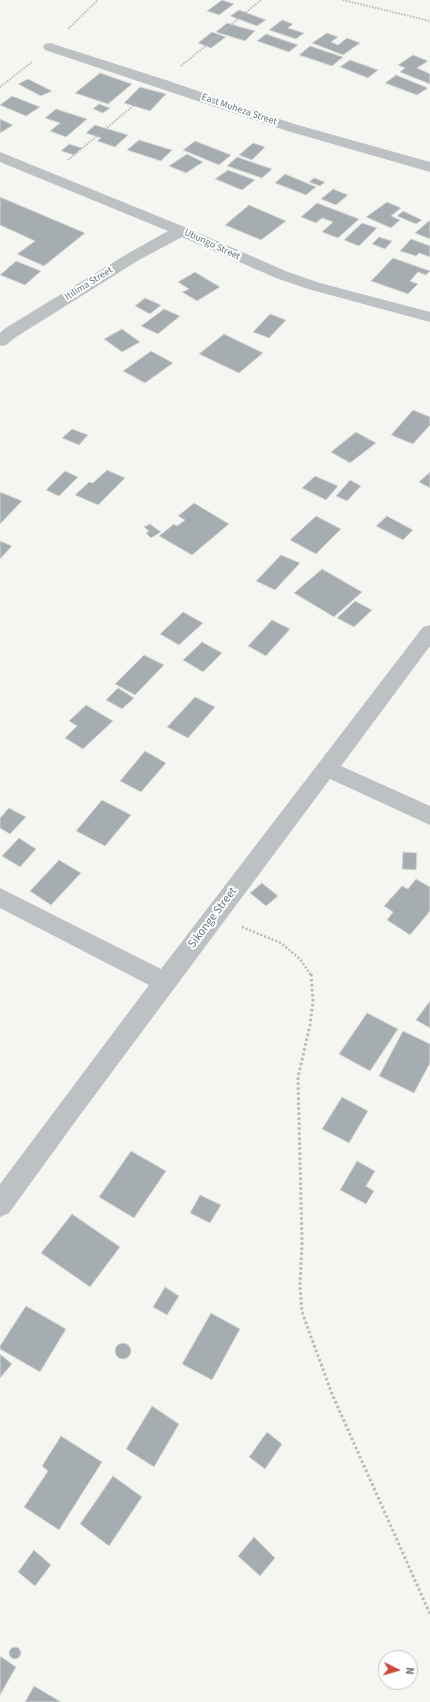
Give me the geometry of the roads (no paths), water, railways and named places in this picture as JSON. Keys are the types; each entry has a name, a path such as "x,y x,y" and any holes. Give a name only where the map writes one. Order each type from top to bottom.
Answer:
{"street":[{"name":"East Muheza Street","path":"50,47 162,83 289,127 430,167"},
{"name":"Ubungo Street","path":"0,157 181,231 254,264 314,286 430,317"},
{"name":"Itilima Street","path":"0,341 10,333 133,257 181,231"},
{"name":"Sikonge Street","path":"0,1205 71,1107 214,916 430,632"},
{"path":"326,768 430,816"},
{"path":"0,897 165,982"}]}
